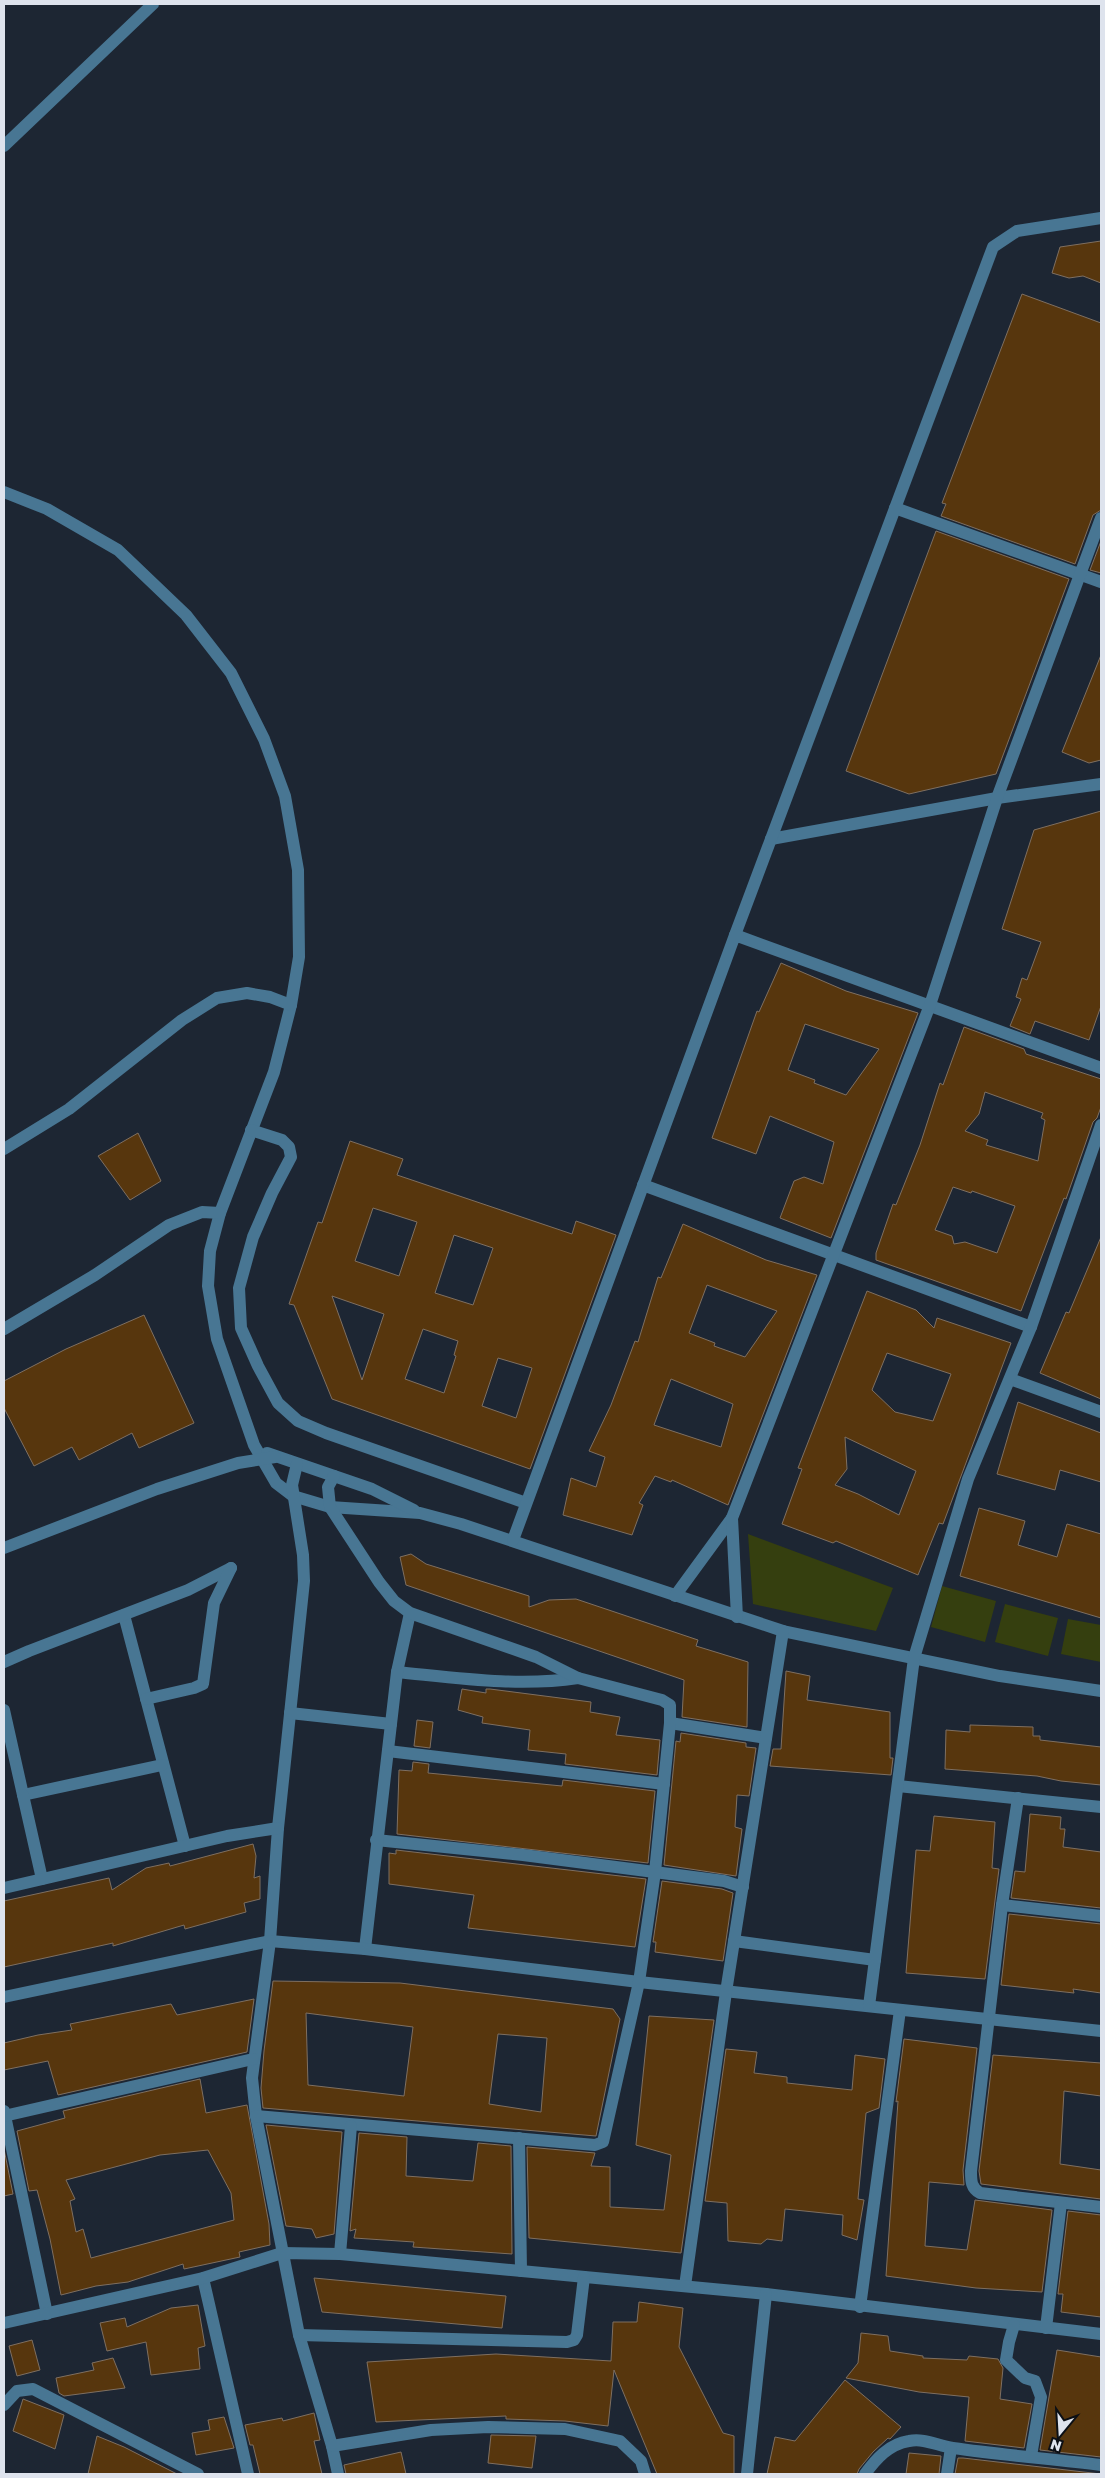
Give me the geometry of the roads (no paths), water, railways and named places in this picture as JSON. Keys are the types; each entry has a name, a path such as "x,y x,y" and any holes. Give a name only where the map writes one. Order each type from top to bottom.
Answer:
{"street":[{"path":"4,146 153,4"},
{"path":"513,1540 734,935 993,247 1016,231 1101,218"},
{"path":"4,492 47,509 118,550 186,616 231,673 264,739 285,796 298,870 300,957 291,1006 274,1072 220,1213 210,1251 208,1286 218,1338 254,1445 276,1484 293,1496 330,1507 420,1513"},
{"path":"895,508 1101,582"},
{"path":"675,1596 732,1518 930,1005 997,798 1101,518"},
{"path":"771,839 997,798 1101,784"},
{"path":"734,935 1101,1068"},
{"path":"4,1149 69,1109 182,1020 217,998 247,993 270,997 291,1006"},
{"path":"869,2006 914,1658 968,1478 1030,1327 1101,1125"},
{"path":"251,1130 282,1140 289,1147 291,1157 253,1237 239,1288 242,1328 258,1366 278,1403 298,1420 326,1433 526,1503"},
{"path":"643,1184 1030,1327"},
{"path":"4,1329 94,1275 169,1225 202,1212 220,1213"},
{"path":"1010,1379 1101,1412"},
{"path":"254,1445 275,1457 372,1489 420,1513 513,1540 783,1632 1000,1676 1101,1691"},
{"path":"4,1548 157,1488 238,1463 275,1457"},
{"path":"297,1464 293,1476 293,1496 304,1555 304,1582 278,1828 270,1941 252,2078 256,2116 300,2335 332,2446 338,2474"},
{"path":"256,2116 350,2126 595,2145 604,2142 639,1982 655,1872 670,1723 670,1705 662,1700 578,1678 530,1655 410,1613 394,1601 379,1582 330,1507 328,1487 334,1476"},
{"path":"732,1518 737,1617"},
{"path":"4,1662 188,1590 230,1568 214,1603 206,1674 203,1684 194,1688 146,1698"},
{"path":"365,1949 390,1724 397,1672 410,1613"},
{"path":"124,1615 162,1765 185,1846"},
{"path":"685,2286 726,1992 783,1632"},
{"path":"397,1672 507,1682 548,1682 578,1678"},
{"path":"4,1710 42,1879"},
{"path":"290,1713 390,1724"},
{"path":"670,1723 766,1738"},
{"path":"388,1751 664,1784"},
{"path":"23,1795 162,1765"},
{"path":"898,1786 1101,1807"},
{"path":"1018,1798 1002,1905 971,2171 972,2183 975,2190 980,2193 1101,2207"},
{"path":"4,1888 185,1846 259,1830 278,1828"},
{"path":"376,1840 655,1872 724,1881 742,1887"},
{"path":"1002,1905 1101,1916"},
{"path":"4,1998 270,1941 365,1949 726,1992 1101,2031"},
{"path":"734,1941 875,1960"},
{"path":"860,2307 900,2010"},
{"path":"47,2314 4,2114 253,2059"},
{"path":"340,2254 350,2126"},
{"path":"519,2138 522,2271"},
{"path":"1046,2328 1061,2203"},
{"path":"4,2324 203,2278 282,2252 340,2254 766,2294 860,2307 1101,2334"},
{"path":"300,2335 567,2342 574,2340 577,2335 584,2277"},
{"path":"203,2278 248,2474"},
{"path":"747,2474 766,2294"},
{"path":"1014,2325 1006,2360 1025,2378 1035,2381 1041,2397 1031,2456"},
{"path":"4,2406 17,2391 33,2389 198,2474"},
{"path":"332,2446 431,2430 488,2427 565,2429 620,2440 641,2461 645,2474"},
{"path":"865,2474 875,2459 892,2447 908,2441 922,2440 951,2448 1101,2465"},
{"path":"947,2474 951,2448"}]}
